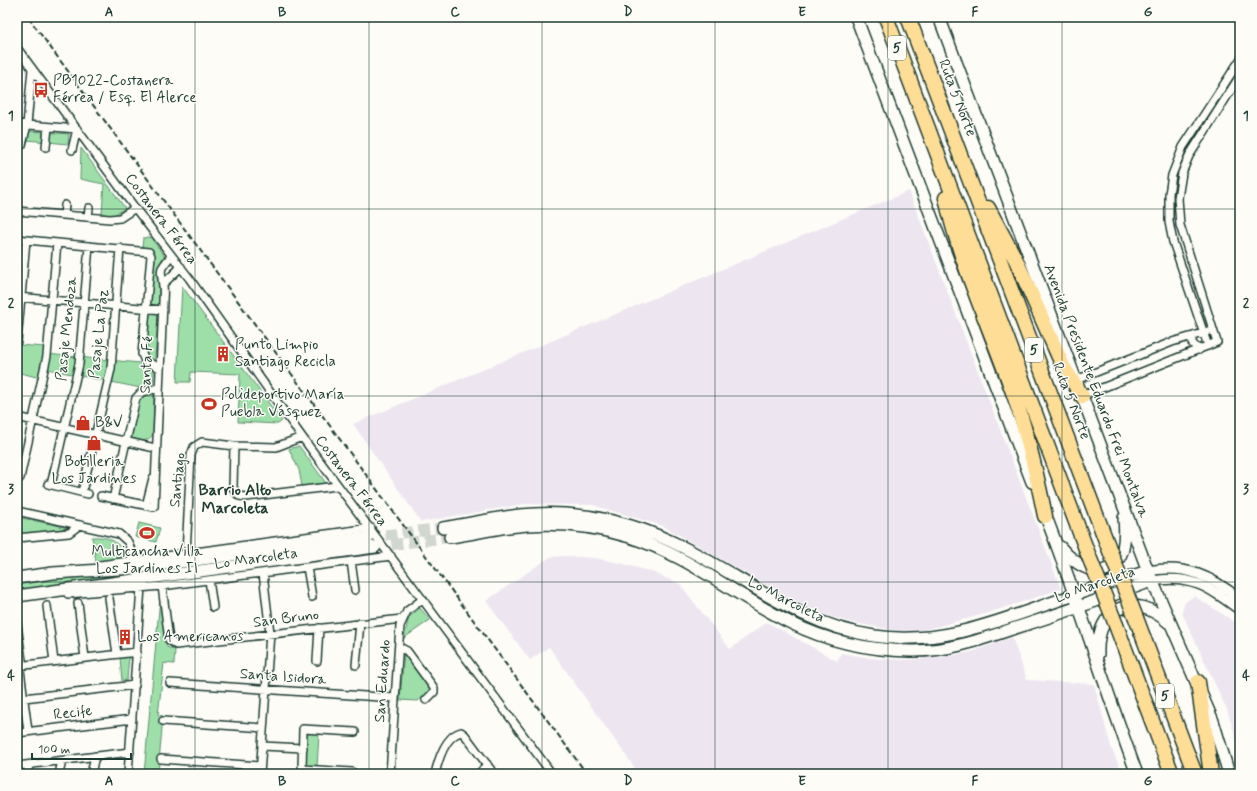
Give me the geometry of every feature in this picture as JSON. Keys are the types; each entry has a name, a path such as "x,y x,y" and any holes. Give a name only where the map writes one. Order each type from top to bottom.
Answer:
{"highway":[{"name":"5","path":"886,17 1172,774"},
{"name":"Ruta 5 Norte","path":"908,17 1195,774"},
{"path":"937,153 960,251 1014,396 1046,516"},
{"path":"960,154 1016,262 1063,366 1082,396"},
{"path":"1198,682 1211,774"}],"main road":[{"path":"856,17 1080,607 1099,668 1137,774"},
{"name":"Avenida Presidente Eduardo Frei Montalva","path":"939,17 1148,571 1198,682 1219,738 1229,774"},
{"path":"1054,538 1067,554 1081,566 1093,570 1104,570 1115,562 1123,549 1125,528 1124,508"},
{"name":"Lo Marcoleta","path":"443,528 536,514 567,514 604,519 631,526 662,537 707,560 758,591 806,617 846,630 875,636 916,638 942,636 979,628 1148,571"},
{"name":"Lo Marcoleta","path":"450,537 510,527 544,524 579,526 607,531 640,540 676,556 765,609 803,629 843,642 881,649 925,651 967,644 1080,607 1152,581"},
{"name":"Lo Marcoleta","path":"17,578 52,573 65,574 135,568 370,533"},
{"name":"Lo Marcoleta","path":"17,596 55,590 145,583 375,547"},
{"path":"52,573 55,590"},
{"path":"750,600 755,597 758,591"},
{"path":"765,609 767,604 774,600"},
{"path":"1099,668 1099,634 1107,619 1116,611 1126,607 1143,606 1154,610 1172,626"}],"street":[{"name":"Costanera Férrea","path":"17,48 135,208 181,267 370,533 391,556 552,774"},
{"path":"1208,346 1173,242 1169,222 1169,194 1172,175 1183,147 1240,60"},
{"path":"22,144 27,125 32,68"},
{"path":"1082,396 1217,342 1180,225 1178,198 1181,177 1189,156 1240,76"},
{"path":"17,124 77,129 72,150"},
{"path":"46,147 48,127"},
{"path":"40,213 41,204"},
{"path":"64,215 65,205"},
{"path":"88,217 89,208"},
{"path":"17,211 118,219 135,208"},
{"path":"17,239 150,252 143,358 145,361 160,368"},
{"path":"17,342 19,297 26,240"},
{"path":"21,478 47,356 57,243"},
{"name":"Pasaje Mendoza","path":"85,493 50,484 80,359 88,246"},
{"name":"Pasaje La Paz","path":"85,493 95,436 111,369 120,248"},
{"name":"Santa Fé","path":"114,499 150,506 156,448 163,310 163,284 161,270 171,256"},
{"path":"163,284 181,267"},
{"path":"19,297 163,310"},
{"path":"1076,380 1213,330"},
{"path":"1192,337 1192,343 1199,350"},
{"path":"101,496 114,499 136,398 142,392 159,388"},
{"path":"17,417 95,436 156,448"},
{"name":"Santiago","path":"186,554 192,452 194,447 202,442 234,446 276,447 302,437"},
{"path":"234,446 233,488 240,496 246,497 338,486"},
{"path":"17,511 122,536 130,545 135,561"},
{"path":"17,538 69,533 80,525"},
{"name":"Lo Marcoleta","path":"65,574 76,569 186,554 370,533"},
{"name":"Lo Marcoleta","path":"145,583 162,586 391,556"},
{"path":"351,561 356,590"},
{"path":"307,567 312,597"},
{"name":"Lo Marcoleta","path":"1148,571 1179,570 1194,572 1211,579 1240,599"},
{"path":"161,759 260,770 270,633 263,573"},
{"name":"Lo Marcoleta","path":"1152,581 1172,578 1190,580 1205,586 1240,610"},
{"path":"209,580 213,607"},
{"path":"128,774 137,652 145,583"},
{"name":"San Bruno","path":"162,586 169,637 172,644 178,645 270,633 402,619"},
{"path":"109,598 117,654"},
{"path":"402,619 410,608 423,599"},
{"path":"78,602 85,658"},
{"path":"47,606 54,662"},
{"name":"San Eduardo","path":"390,774 402,619"},
{"path":"356,665 360,623"},
{"path":"17,624 19,666 28,732"},
{"path":"317,661 319,628"},
{"path":"399,647 407,651 435,690 434,693 426,700"},
{"path":"19,666 137,652"},
{"name":"Santa Isidora","path":"170,683 395,698"},
{"path":"24,698 135,685"},
{"name":"Recife","path":"17,733 132,719"},
{"path":"163,721 263,728"},
{"path":"352,772 302,769 303,728 355,732"},
{"path":"435,774 443,751 451,739 461,732 465,735 494,774"},
{"path":"262,746 302,748"},
{"path":"17,766 130,752"},
{"path":"91,774 95,756"},
{"path":"59,774 62,761"},
{"path":"479,774 487,764"},
{"path":"27,774 29,765"}],"shaded area":[{"path":"909,191 1061,589 985,614 920,631 899,631 849,622 810,610 663,526 592,505 524,504 421,522 353,424"},
{"path":"564,556 595,558 624,564 652,572 680,584 730,649 767,622 837,661 841,653 870,658 900,660 943,657 971,652 1012,637 1027,680 1094,684 1112,750 1123,774 639,774 549,647 530,660 486,601 550,557"},
{"path":"1194,596 1240,625 1240,752 1227,710 1182,613 1184,603"}],"green space":[{"path":"17,130 69,134 68,144 17,139"},
{"path":"81,148 125,208 114,215 102,214 104,184 80,179"},
{"path":"150,237 164,255 159,267 159,302 153,387 146,389 42,368 40,378 17,372 17,345 46,347 46,354 140,363 146,356 152,251 142,248 143,238"},
{"path":"182,286 282,421 278,424 238,422 240,374 191,372 190,382 177,382"},
{"path":"154,391 153,434 146,440 131,438 139,395"},
{"path":"299,446 326,483 302,486 299,470 289,449"},
{"path":"17,517 70,528 17,535"},
{"name":"Multicancha Villa Los Jardines II","path":"139,523 160,528 156,542 135,537"},
{"path":"92,537 103,537 112,540 126,554 121,559 96,562"},
{"path":"127,569 131,578 17,593 17,583"},
{"path":"160,598 162,598 167,647 175,650 174,664 164,663 158,715 163,716 158,774 144,774"},
{"path":"420,608 430,620 404,638 409,617"},
{"path":"404,653 432,690 418,701 400,700"},
{"path":"129,656 127,680 122,681 120,657"},
{"path":"17,694 22,728 17,728"},
{"path":"307,733 319,734 317,767 305,766"}],"tunnel":[{"path":"369,537 443,528"},
{"path":"375,547 450,537"}],"railway":[{"path":"28,17 587,774"}],"place":[{"name":"PB1022-Costanera Férrea / Esq. El Alerce","path":"41,90"},
{"name":"Punto Limpio Santiago Recicla","path":"223,354"},
{"name":"Polideportivo María Puebla Vásquez","path":"209,404"},
{"name":"B&V","path":"83,423"},
{"name":"Botilleria Los Jardines","path":"94,443"},
{"name":"Multicancha Villa Los Jardines II","path":"147,533"},
{"name":"Los Americanos","path":"125,637"}],"district":[{"name":"Barrio Alto Marcoleta","path":"235,499"}]}
